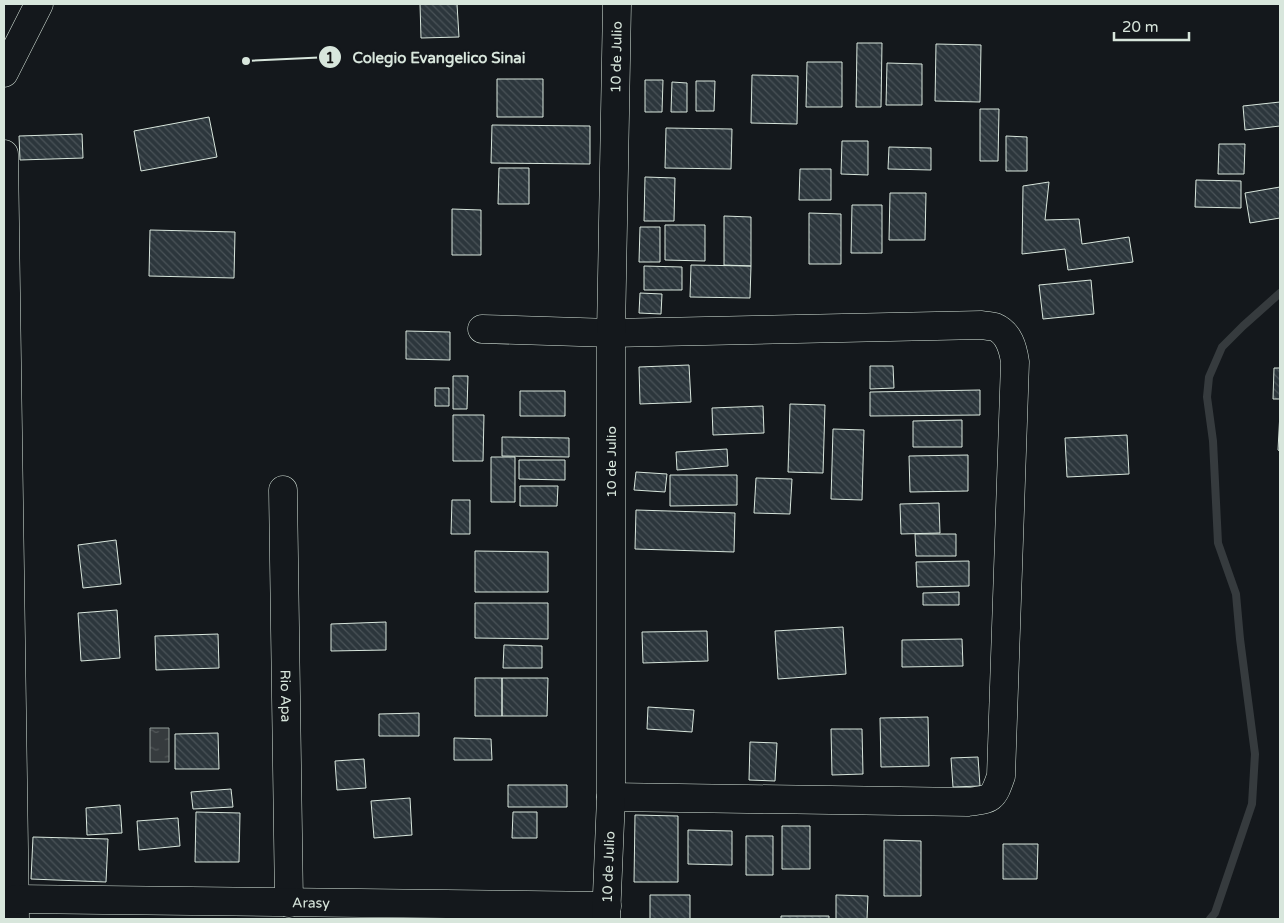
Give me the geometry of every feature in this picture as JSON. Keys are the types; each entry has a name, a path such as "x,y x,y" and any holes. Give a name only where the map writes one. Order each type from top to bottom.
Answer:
{"street":[{"path":"4,73 39,4"},
{"name":"10 de Julio","path":"606,913 611,797 611,332 616,4"},
{"path":"4,154 9,788 15,909"},
{"path":"482,329 611,332 982,325 996,328 1006,336 1013,347 1015,362 1001,776 995,792 986,800 968,802 611,797"},
{"name":"Rio Apa","path":"284,490 289,902"},
{"name":"Arasy","path":"15,909 289,902 470,912 606,913"}],"water":[{"path":"150,728 169,728 169,762 150,762"}],"building":[{"path":"420,4 457,4 459,37 421,38"},
{"path":"857,43 882,43 881,107 856,107"},
{"path":"936,44 981,45 980,102 935,101"},
{"path":"807,62 842,62 842,107 806,107"},
{"path":"887,63 922,64 922,105 886,105"},
{"path":"752,75 798,76 797,124 751,123"},
{"path":"497,79 543,79 543,117 497,117"},
{"path":"645,80 663,80 662,112 645,112"},
{"path":"696,81 715,81 714,111 696,111"},
{"path":"672,82 687,83 687,112 671,112"},
{"path":"1280,102 1280,126 1245,130 1243,106"},
{"path":"980,109 999,109 998,161 980,161"},
{"path":"209,117 217,157 141,171 134,131"},
{"path":"492,125 590,126 590,164 491,163"},
{"path":"666,128 732,129 731,169 665,168"},
{"path":"82,134 83,158 20,160 19,136"},
{"path":"1006,136 1027,137 1027,171 1006,171"},
{"path":"842,141 868,141 868,175 841,174"},
{"path":"1219,144 1245,144 1244,174 1218,174"},
{"path":"889,147 931,148 931,170 888,169"},
{"path":"499,168 529,168 529,204 498,204"},
{"path":"800,169 831,169 831,200 799,200"},
{"path":"645,177 675,178 674,221 644,221"},
{"path":"1196,180 1241,181 1241,208 1195,207"},
{"path":"1049,182 1045,220 1079,219 1082,244 1129,237 1133,262 1068,270 1065,249 1022,254 1023,186"},
{"path":"1280,187 1280,218 1250,223 1245,193"},
{"path":"890,193 926,193 925,240 889,240"},
{"path":"852,205 882,205 882,253 851,253"},
{"path":"452,209 481,210 481,255 452,255"},
{"path":"809,213 841,214 841,264 809,264"},
{"path":"724,216 751,217 751,266 724,265"},
{"path":"665,225 705,225 705,261 665,260"},
{"path":"640,227 660,227 660,262 639,262"},
{"path":"150,230 235,232 234,278 149,276"},
{"path":"691,265 751,266 750,298 690,297"},
{"path":"644,266 682,267 682,290 644,290"},
{"path":"1091,280 1094,314 1043,319 1039,285"},
{"path":"640,293 662,294 661,314 639,313"},
{"path":"406,331 450,332 450,360 406,359"},
{"path":"689,365 691,402 640,404 639,367"},
{"path":"870,366 893,366 894,388 870,389"},
{"path":"1274,368 1280,368 1280,399 1273,399"},
{"path":"453,376 468,376 467,409 453,409"},
{"path":"435,388 449,388 449,406 435,406"},
{"path":"980,390 980,415 870,416 870,392"},
{"path":"520,391 565,391 565,416 520,416"},
{"path":"790,404 825,405 823,473 788,472"},
{"path":"763,406 764,433 713,435 712,408"},
{"path":"1280,412 1280,451 1278,450"},
{"path":"453,415 484,415 483,461 453,461"},
{"path":"962,420 962,447 913,447 913,421"},
{"path":"833,429 864,430 862,500 831,499"},
{"path":"1127,435 1129,474 1067,477 1065,438"},
{"path":"502,437 569,438 569,457 502,456"},
{"path":"727,449 728,466 677,470 676,452"},
{"path":"968,455 968,491 910,492 909,456"},
{"path":"491,457 515,457 515,502 491,502"},
{"path":"519,460 565,460 565,480 519,479"},
{"path":"636,472 667,474 665,492 634,490"},
{"path":"670,475 737,475 737,505 670,506"},
{"path":"756,478 792,479 790,514 754,513"},
{"path":"520,486 558,486 557,506 520,506"},
{"path":"452,500 470,500 470,534 451,534"},
{"path":"939,503 940,533 901,534 900,504"},
{"path":"636,510 735,513 734,552 635,549"},
{"path":"915,534 956,534 956,556 916,556"},
{"path":"116,540 121,584 83,588 78,545"},
{"path":"475,551 548,552 548,592 475,592"},
{"path":"969,561 969,586 917,587 916,562"},
{"path":"959,592 959,605 923,605 923,593"},
{"path":"475,603 548,603 548,639 475,638"},
{"path":"117,610 120,658 81,661 78,613"},
{"path":"386,622 386,650 331,651 331,624"},
{"path":"843,627 846,674 778,679 775,631"},
{"path":"707,631 708,661 643,663 642,632"},
{"path":"218,634 219,668 156,670 155,636"},
{"path":"962,639 963,666 902,667 902,640"},
{"path":"504,645 542,646 542,668 503,668"},
{"path":"475,678 502,678 502,716 475,716"},
{"path":"502,678 548,678 547,716 502,716"},
{"path":"648,707 694,710 692,732 647,729"},
{"path":"419,713 419,736 379,736 379,714"},
{"path":"928,717 929,766 881,767 880,718"},
{"path":"831,729 862,729 863,774 832,775"},
{"path":"218,733 219,769 175,769 175,734"},
{"path":"454,738 491,739 492,760 454,760"},
{"path":"750,742 777,743 775,781 749,780"},
{"path":"978,757 980,786 953,787 951,758"},
{"path":"364,759 366,788 337,790 335,761"},
{"path":"508,785 567,785 567,807 508,807"},
{"path":"231,789 233,807 193,809 191,792"},
{"path":"410,798 412,835 374,838 371,801"},
{"path":"120,805 122,833 87,835 86,808"},
{"path":"196,812 240,813 239,862 195,862"},
{"path":"513,812 537,812 537,838 512,838"},
{"path":"635,815 678,816 678,882 634,882"},
{"path":"178,818 180,846 139,850 137,821"},
{"path":"782,826 810,826 810,869 782,869"},
{"path":"688,830 732,831 732,865 688,864"},
{"path":"746,836 773,836 773,875 746,875"},
{"path":"33,837 108,839 106,882 31,879"},
{"path":"884,840 921,841 921,896 884,896"},
{"path":"1003,844 1038,844 1037,879 1003,879"},
{"path":"650,895 690,895 690,919 650,919"},
{"path":"836,895 868,896 867,919 836,919"},
{"path":"781,916 829,916 829,919 781,919"}],"waterway":[{"path":"1210,919 1215,913 1252,804 1255,754 1236,594 1218,543 1213,441 1207,397 1209,377 1222,347 1280,293"}],"place":[{"name":"Colegio Evangelico Sinai","path":"246,61"}]}
